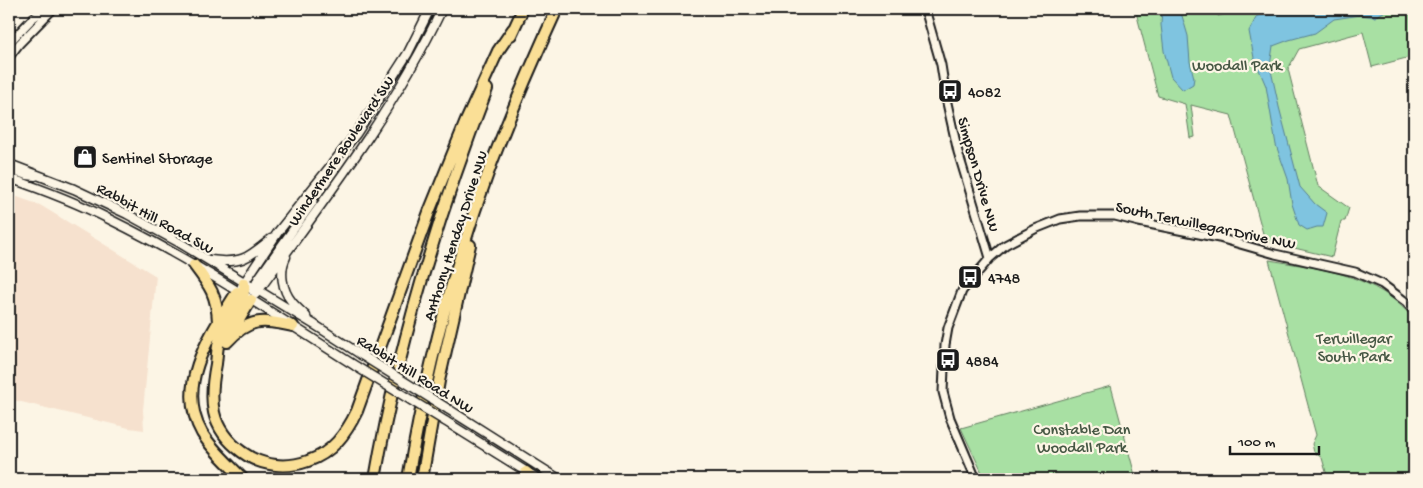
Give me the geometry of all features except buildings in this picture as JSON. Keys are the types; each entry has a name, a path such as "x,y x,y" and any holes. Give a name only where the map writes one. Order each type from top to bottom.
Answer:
{"highway":[{"name":"Anthony Henday Drive NW","path":"375,479 400,358 444,204 466,144 523,9"},
{"name":"Anthony Henday Drive NW","path":"408,479 418,418 443,317 478,202 511,112 557,9"},
{"path":"244,296 219,340 212,394 215,417 233,445 259,461 278,465 290,465 302,464 315,459 332,448 350,426 357,411 429,212 466,121 498,51 513,30"},
{"path":"422,479 439,380 478,202"},
{"path":"194,265 210,286 216,299 218,322"},
{"path":"242,479 217,453 202,432 195,413 193,388 194,375 201,354 218,322 252,287"},
{"path":"216,362 227,342 244,296"},
{"path":"227,342 238,330 251,324 262,322 293,326"}],"main road":[{"name":"Windermere Boulevard SW","path":"252,287 278,232 356,134 397,71 430,9"},
{"name":"Windermere Boulevard SW","path":"244,296 292,246 387,108 416,59 442,9"},
{"name":"Rabbit Hill Road SW","path":"9,164 83,193 127,214 252,287"},
{"path":"9,170 27,176 44,177"},
{"name":"Rabbit Hill Road SW","path":"9,178 46,191 110,219 165,248 244,296"},
{"path":"252,287 312,203 317,184"},
{"path":"208,260 222,262 240,260 253,254 278,232"},
{"path":"292,246 284,260 282,270 285,292 292,302 315,325"},
{"name":"Rabbit Hill Road NW","path":"252,287 559,479"},
{"name":"Rabbit Hill Road NW","path":"244,296 538,479"}],"street":[{"path":"9,44 33,18 46,9"},
{"path":"9,57 19,44 54,9"},
{"path":"137,9 173,9"},
{"name":"Simpson Drive NW","path":"925,9 940,65 958,152 990,258"},
{"name":"South Terwillegar Drive NW","path":"976,479 950,418 943,392 945,345 948,328 962,291 990,258 1005,245 1035,229 1060,219 1080,216 1116,216 1219,238 1276,254 1355,272 1382,284 1406,302 1414,311"}],"shaded area":[{"path":"9,194 40,205 156,276 143,410 144,430 9,399"}],"green space":[{"name":"Woodall Park","path":"1148,9 1216,9 1218,16 1245,9 1414,9 1414,56 1372,67 1363,32 1299,49 1288,69 1318,186 1349,208 1345,221 1341,221 1332,257 1265,241 1231,115 1191,105 1195,137 1190,138 1185,104 1158,96 1136,12"},
{"name":"Terwillegar South Park","path":"1269,260 1329,271 1366,283 1383,292 1399,304 1414,319 1414,479 1328,479 1322,458 1314,452 1312,444 1316,435"},
{"name":"Constable Dan Woodall Park","path":"1111,386 1136,479 985,479 961,428"}],"water":[{"path":"1162,9 1180,9 1188,36 1190,62 1194,78 1193,84 1183,90 1171,77 1164,51 1161,25"},
{"path":"1322,9 1389,9 1375,17 1361,15 1334,19 1315,33 1273,46 1270,66 1300,187 1315,204 1327,213 1323,227 1307,230 1299,225 1292,204 1288,179 1276,145 1266,86 1254,58 1249,31 1257,16"}],"place":[{"name":"4082","path":"950,91"},
{"name":"Sentinel Storage","path":"85,157"},
{"name":"4748","path":"970,277"},
{"name":"4884","path":"948,360"}]}
